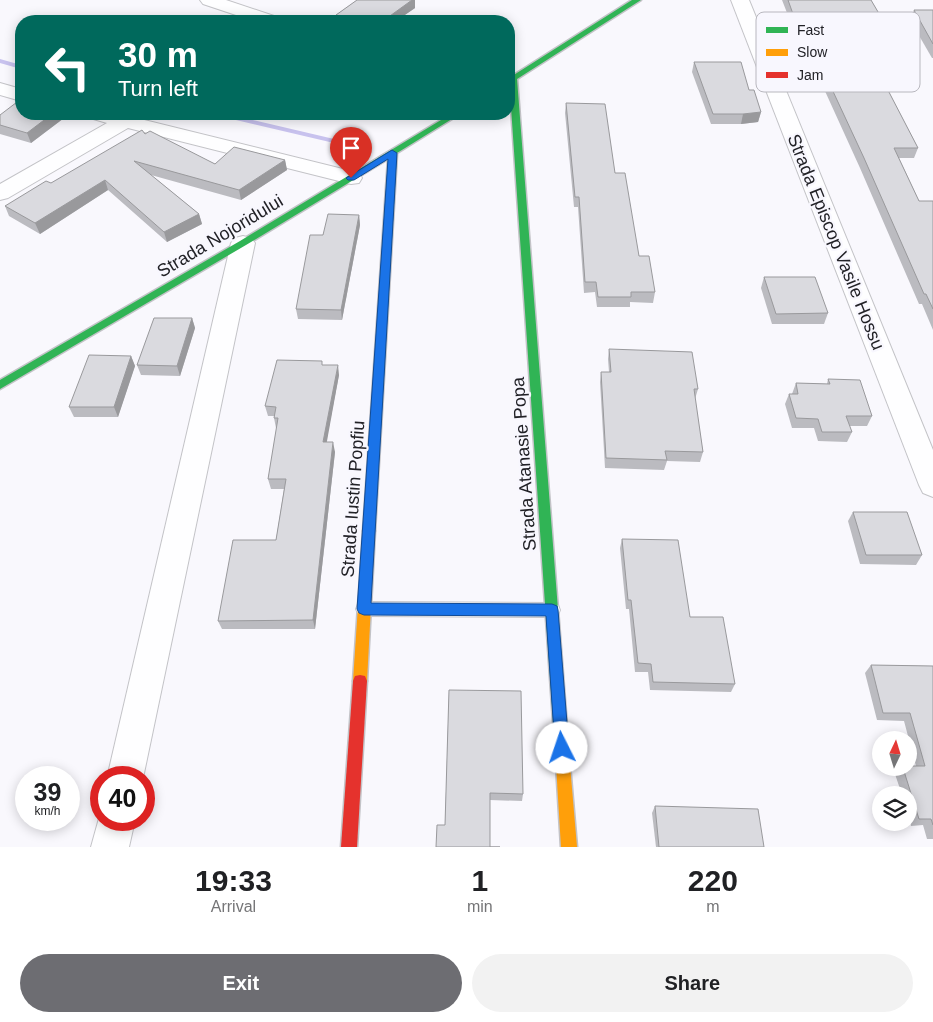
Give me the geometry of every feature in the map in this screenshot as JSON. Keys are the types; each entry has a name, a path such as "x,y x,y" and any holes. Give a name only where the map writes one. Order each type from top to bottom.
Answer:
{"street":[{"path":"209,0 253,15"},
{"path":"515,76 637,0"},
{"name":"Strada Episcop Vasile Hossu","path":"740,0 756,40"},
{"path":"0,89 15,93"},
{"name":"Strada Episcop Vasile Hossu","path":"777,92 933,485"},
{"path":"121,120 351,178"},
{"name":"Strada Nojoridului","path":"0,385 243,243 446,120"},
{"name":"Strada Atanasie Popa","path":"514,120 569,847"},
{"path":"0,193 125,121"},
{"name":"Strada Iustin Popfiu","path":"349,847 392,153"},
{"path":"128,766 243,243"},
{"path":"110,847 114,831"}],"lane":[{"path":"364,609 552,610"}],"building":[{"path":"357,0 412,0 391,15 336,15"},
{"path":"788,0 871,0 878,12 792,12"},
{"path":"914,10 933,10 933,44 920,21 920,12 915,12"},
{"path":"694,62 741,62 749,90 754,90 761,112 713,114"},
{"path":"833,92 889,92 918,148 894,148 919,201 933,201 933,309 926,294 924,294"},
{"path":"566,103 605,104 615,173 625,173 639,256 649,256 655,292 631,292 631,297 598,297 596,282 585,282 579,197 575,197"},
{"path":"15,104 15,120 44,120 27,133 0,125 0,115"},
{"path":"142,130 145,134 150,131 215,164 234,147 285,160 239,190 134,161 199,214 164,232 105,180 35,223 5,206 46,181 51,183"},
{"path":"328,214 359,215 341,310 296,309 310,235 323,235"},
{"path":"764,277 815,277 828,313 776,314"},
{"path":"154,318 192,318 177,366 137,365"},
{"path":"609,349 692,352 698,389 694,389 703,452 665,451 667,460 606,458 601,372 611,372"},
{"path":"89,355 131,356 114,407 69,407"},
{"path":"277,360 322,361 322,365 338,365 323,442 333,442 313,620 218,621 233,540 276,540 286,479 268,479 278,418 274,418 276,407 265,406"},
{"path":"828,379 860,380 872,416 846,416 852,432 822,432 818,419 796,418 789,394 798,394 796,383 830,384"},
{"path":"853,512 907,512 922,555 866,555"},
{"path":"622,539 678,540 690,617 723,617 735,684 653,682 651,664 638,663 631,600 628,600"},
{"path":"871,665 933,666 933,825 931,819 919,819 917,813 917,786 909,786 906,776 918,776 918,766 925,766 918,741 918,731 915,731 910,713 883,713"},
{"path":"449,690 521,691 523,794 490,793 490,847 436,847 437,825 445,825"},
{"path":"655,806 758,809 764,847 659,847"}],"waterway":[{"path":"0,61 15,65"},
{"path":"245,120 334,141"}],"traffic: fast":[{"path":"515,77 637,0"},
{"path":"515,105 563,765"},
{"path":"0,385 243,243 446,120"},
{"path":"369,531 393,153"}],"traffic: slow":[{"path":"360,681 369,531"},
{"path":"563,765 569,847"}],"traffic: jam":[{"path":"349,847 360,681"}],"route":[{"path":"351,178 392,153 364,609 552,610 562,748"}]}
